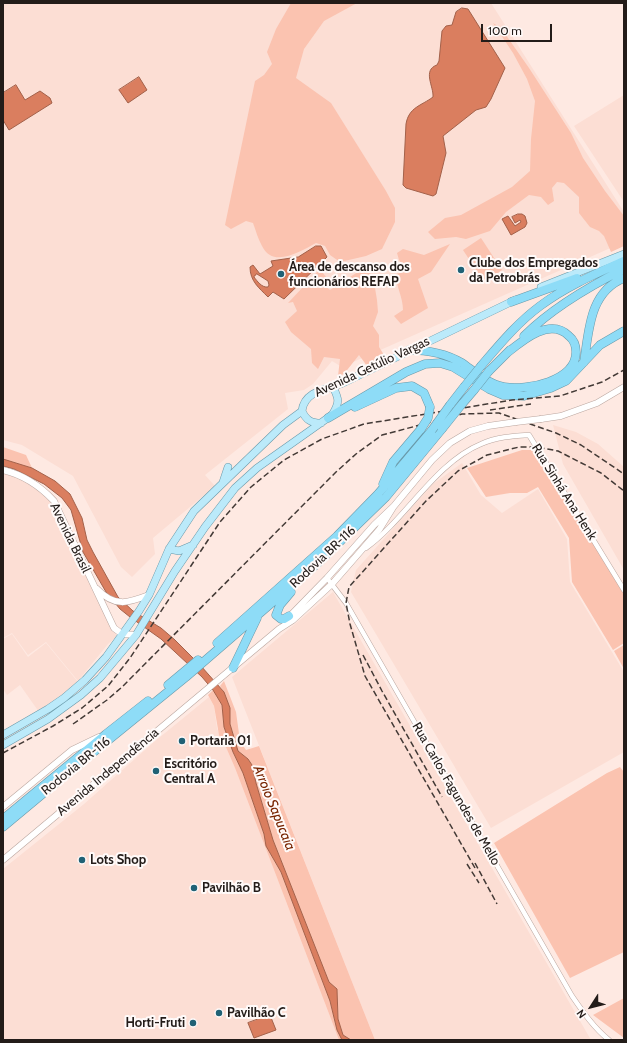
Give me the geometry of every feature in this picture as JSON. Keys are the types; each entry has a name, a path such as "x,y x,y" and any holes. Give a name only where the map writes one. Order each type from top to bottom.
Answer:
{"highway":[{"name":"Rodovia BR-116","path":"205,657 336,536 378,494 432,430 481,366 519,324 539,307 561,292 624,261"},
{"name":"Rodovia BR-116","path":"3,827 307,573 386,497 489,371 528,332 548,316 602,280 624,269"},
{"path":"511,302 601,271"},
{"path":"584,362 591,317 596,304 608,289 624,278"},
{"path":"409,350 426,350 444,354 460,362 492,383 505,387 542,385 561,376 572,366 576,352 574,341 566,333 555,329 542,331 526,338 508,353"},
{"path":"325,421 406,372 425,364 440,363 453,367 478,383 503,395 524,396 551,388 566,382 600,345 624,331"},
{"path":"325,421 396,388 412,386 424,393 430,407 428,418 421,429 393,462 378,494"},
{"path":"289,616 284,619 278,618 276,615 280,605 307,573"},
{"path":"233,668 259,614"},
{"name":"Rodovia BR-116","path":"3,819 106,734 184,675"}],"main road":[{"name":"Avenida Getúlio Vargas","path":"4,735 53,706 85,680 106,657 149,595 169,548 194,511 284,425 302,411 303,405 312,394 343,384 409,350 536,289 624,254"},
{"path":"4,735 6,743 48,719 100,678 136,634 205,526 235,488 257,468 295,440 325,421 332,414 338,403 338,398 333,387"},
{"path":"278,629 327,578 378,530 394,506 432,460 450,443 470,431 488,426 561,416 597,403 624,387"},
{"path":"302,411 309,420 314,423 325,421"},
{"path":"222,484 228,467"},
{"name":"Avenida Brasil","path":"3,470 31,481 40,487 54,501 112,624 117,631 122,634"},
{"path":"169,548 179,551 193,545"},
{"path":"278,629 293,620 332,584 354,552"},
{"name":"Avenida Brasil","path":"94,585 102,594 117,602 130,602 149,595"},
{"name":"Avenida Independência","path":"3,860 278,629"},
{"path":"122,634 136,634"},
{"path":"85,680 90,687"},
{"name":"Rodovia BR-116","path":"3,807 72,750 106,734"}],"street":[{"name":"Rua Sinhá Ana Henk","path":"354,552 380,538 439,474 459,456 481,444 504,437 529,435 624,590"},
{"name":"Rua Carlos Fagundes de Mello","path":"327,578 346,603 564,983 582,1012 600,1033 610,1040"}],"shaded area":[{"path":"3,3 491,3 624,212 624,242 342,367 332,361 313,384 304,390 285,393 288,409 205,475 215,486 153,538 155,554 132,577 121,567 73,476 22,445 3,440"},
{"path":"291,3 357,3 324,21 304,49 296,78 331,103 395,208 395,222 382,249 366,256 340,262 330,255 325,246 316,243 295,254 280,257 273,256 267,253 262,246 253,223 246,221 231,229 225,225 255,81 264,75 272,64 267,52 276,29"},
{"path":"462,8 468,9 505,68 486,107 476,110 443,136 446,153 436,194 433,196 406,188 403,185 406,124 413,110 433,97 429,75 430,71 439,61 442,31 446,26 452,25 456,12"},
{"path":"493,23 501,28 529,68 571,133 583,158 624,216 624,246 611,252 604,236 599,231 590,227 579,213 579,197 564,183 557,182 552,188 554,201 548,205 541,197 529,195 506,212 490,231 466,239 456,237 435,239 428,232 445,218 461,215 512,187 530,171 531,139 535,101 527,79 513,53"},
{"path":"139,77 147,90 128,103 119,90"},
{"path":"16,85 25,100 40,91 50,98 52,103 9,130 3,120 3,93"},
{"path":"624,95 624,202 574,126"},
{"path":"518,214 525,216 527,223 525,227 511,235 502,219 508,216 515,226 521,222 520,220 515,223 512,217"},
{"path":"481,238 502,270 484,282 463,250"},
{"path":"450,244 431,272 418,279 428,308 401,324 394,316 403,310 396,274 407,271 399,260 397,253 403,249 424,255"},
{"name":"Área de descanso dos funcionários REFAP","path":"316,246 321,246 327,257 284,299 273,292 268,297 253,280 250,267 253,265 260,274 273,266 271,261 298,257","holes":["257,274 268,281 269,285 266,287 260,284 254,277"]},
{"path":"364,268 373,276 378,312 373,326 379,335 379,347 384,355 367,366 359,355 344,374 338,376 340,359 324,357 318,369 312,363 311,349 291,332 285,322 297,311 293,302 288,303 320,269 326,277 324,285 330,290"},
{"path":"553,425 576,432 598,444 624,467 624,570 563,464"},
{"path":"3,447 26,455 32,468 3,459"},
{"path":"522,450 536,450 624,594 624,643 613,650 572,582 569,538 538,487 527,493 510,493 486,497 467,468"},
{"path":"3,459 32,468 55,481 70,494 82,518 87,540 118,597 133,611 161,628 175,640 224,692 230,708 230,724 238,751 248,759 252,765 273,840 329,982 337,989 338,1019 343,1035 351,1040 342,1040 337,1030 330,1001 281,872 266,846 264,834 243,773 233,752 224,727 222,705 213,690 202,677 161,639 120,609 106,592 83,552 71,510 62,498 44,484 14,469 3,466"},
{"path":"462,463 481,495 502,513 538,489 567,539 570,582 624,672 624,752 491,828 351,592 356,570 433,484"},
{"path":"3,473 33,485 49,500 99,604 116,635 116,637 108,644 78,681 46,642 28,655 12,633 3,638"},
{"path":"333,592 591,1040 375,1040 232,677"},
{"path":"12,634 28,657 46,643 78,682 39,712 20,685 7,695 3,689 3,639"},
{"path":"624,645 624,669 614,651"},
{"path":"224,681 236,712 240,741 246,750 259,746 375,1040 351,1040 343,1035 338,1019 337,989 329,982 273,840 252,765 248,759 238,751 230,724 230,708 220,686"},
{"path":"213,690 222,705 224,727 233,752 243,773 264,834 266,846 281,872 330,1001 337,1030 342,1040 339,1040 235,768 219,735 214,706 208,695"},
{"path":"209,697 214,706 217,728 235,768 339,1040 3,1040 3,869 84,804 154,742"},
{"path":"620,767 624,772 624,952 570,978 494,843 607,773"},
{"path":"624,998 624,1038 593,1015"},
{"path":"270,1015 276,1030 254,1038 248,1023"}],"railway":[{"path":"3,753 53,726 82,708 108,686 130,658 220,522 251,487 284,460 322,439 364,424 512,400 560,396 602,382 624,370"},
{"path":"490,410 531,404"},
{"path":"73,724 107,700 122,687 336,472 356,454 382,435 462,414 499,413 556,433 581,445 624,474"},
{"path":"475,868 365,676 350,624 346,603 349,587 426,501 458,471 487,455 519,447 537,447 558,451 601,473 624,491"},
{"path":"363,655 442,797"},
{"path":"475,863 497,904"},
{"path":"467,864 479,883"}],"place":[{"name":"Clube dos Empregados da Petrobrás","path":"461,270"},
{"name":"Área de descanso dos funcionários REFAP","path":"281,274"},
{"name":"Portaria 01","path":"182,741"},
{"name":"Escritório Central A","path":"156,771"},
{"name":"Lots Shop","path":"82,860"},
{"name":"Pavilhão B","path":"194,888"},
{"name":"Pavilhão C","path":"219,1013"},
{"name":"Horti-Fruti","path":"193,1023"}],"water label":[{"name":"Arroio Sapucaia","path":"274,808"}]}
